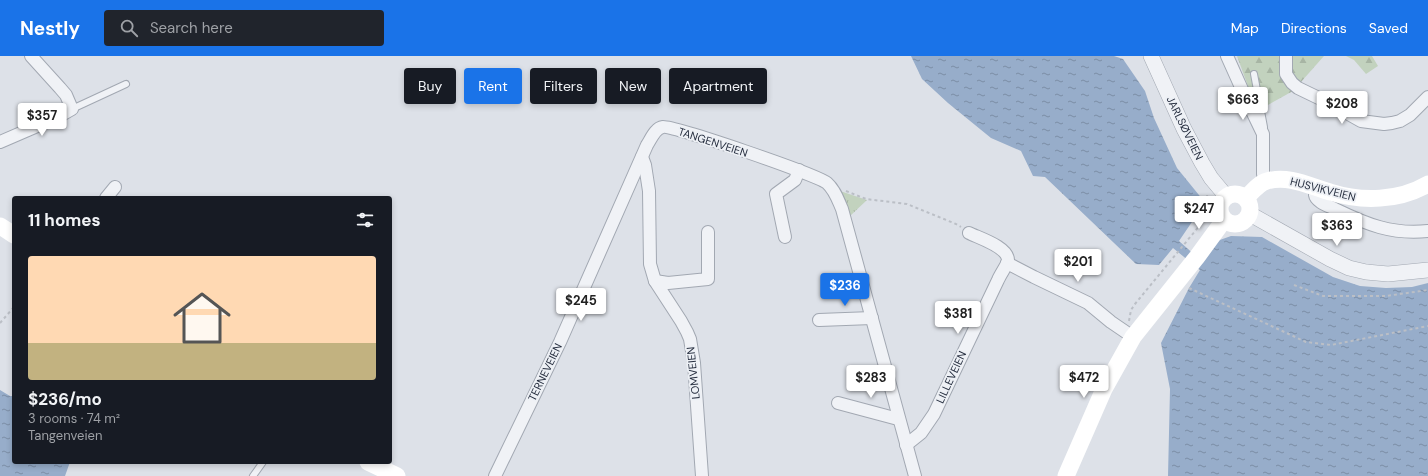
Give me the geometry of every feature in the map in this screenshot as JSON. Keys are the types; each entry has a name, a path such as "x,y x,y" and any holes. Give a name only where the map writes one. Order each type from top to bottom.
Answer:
{"main road":[{"name":"HUSVIKVEIEN","path":"1265,181 1288,179 1346,196 1367,198 1383,198 1410,193 1428,184"},
{"path":"1248,206 1238,194 1230,194 1226,196 1221,203 1220,212 1224,220 1232,224 1245,221 1248,206 1265,181"},
{"path":"1066,476 1104,389 1131,336 1194,260 1224,220"},
{"path":"0,226 12,234"},
{"path":"372,464 396,476"}],"street":[{"path":"0,142 58,117 72,109 66,95 31,56"},
{"name":"JARLSØVEIEN","path":"1151,56 1184,129 1202,163 1215,183 1226,196"},
{"path":"1227,56 1263,134 1263,174 1265,181"},
{"path":"1286,56 1286,74 1292,83 1298,88 1320,98 1361,121 1384,124 1400,121 1410,115 1428,97"},
{"name":"TANGENVEIEN","path":"642,156 655,132 659,128 665,126 799,170 820,178 833,189 842,209 898,419 915,476"},
{"name":"LOMVEIEN","path":"642,156 649,191 650,264 655,281 681,321 690,339 694,363 702,476"},
{"name":"TERNEVEIEN","path":"495,476 560,342 642,156"},
{"path":"785,237 776,194 794,180 799,170"},
{"path":"108,196 115,187"},
{"name":"HUSVIKVEIEN","path":"1315,195 1317,200 1328,206 1372,226 1404,232 1428,231"},
{"path":"1248,206 1330,259 1349,268 1366,272 1388,274 1428,270"},
{"path":"655,281 668,283 708,279 708,232"},
{"path":"969,233 1004,250 1008,259 1007,263 1088,303 1131,336"},
{"name":"LILLEVEIEN","path":"906,445 921,433 934,414 1007,263"},
{"path":"819,320 872,318"},
{"path":"838,403 898,419"}],"lane":[{"path":"1254,74 1263,117 1263,134"},
{"path":"72,109 126,84"},
{"path":"253,476 262,464"}],"path":[{"path":"1131,336 1129,319 1131,310 1208,213 1208,189 1215,183"},
{"path":"833,189 840,189 866,198 907,204 956,224 969,233"},
{"path":"1294,285 1323,296 1386,296 1428,290"},
{"path":"1189,288 1306,342 1331,345 1428,326"},
{"path":"0,323 12,309"}],"green space":[{"path":"1237,56 1324,56 1293,91 1257,111"},
{"path":"1346,56 1372,56 1378,66 1366,74 1354,60"},
{"path":"840,191 867,200 849,217"}],"water":[{"path":"911,56 1114,56 1123,59 1145,91 1154,118 1177,168 1203,200 1198,213 1179,241 1197,257 1217,241 1231,236 1262,237 1333,277 1360,286 1386,288 1412,287 1428,283 1428,476 1168,476 1170,389 1161,343 1189,288 1200,270 1173,248 1159,265 1136,264 1045,177 1033,176 1021,151 991,138 948,103 922,79"},
{"path":"0,390 12,396 12,464 69,464 65,476 0,476"}]}
